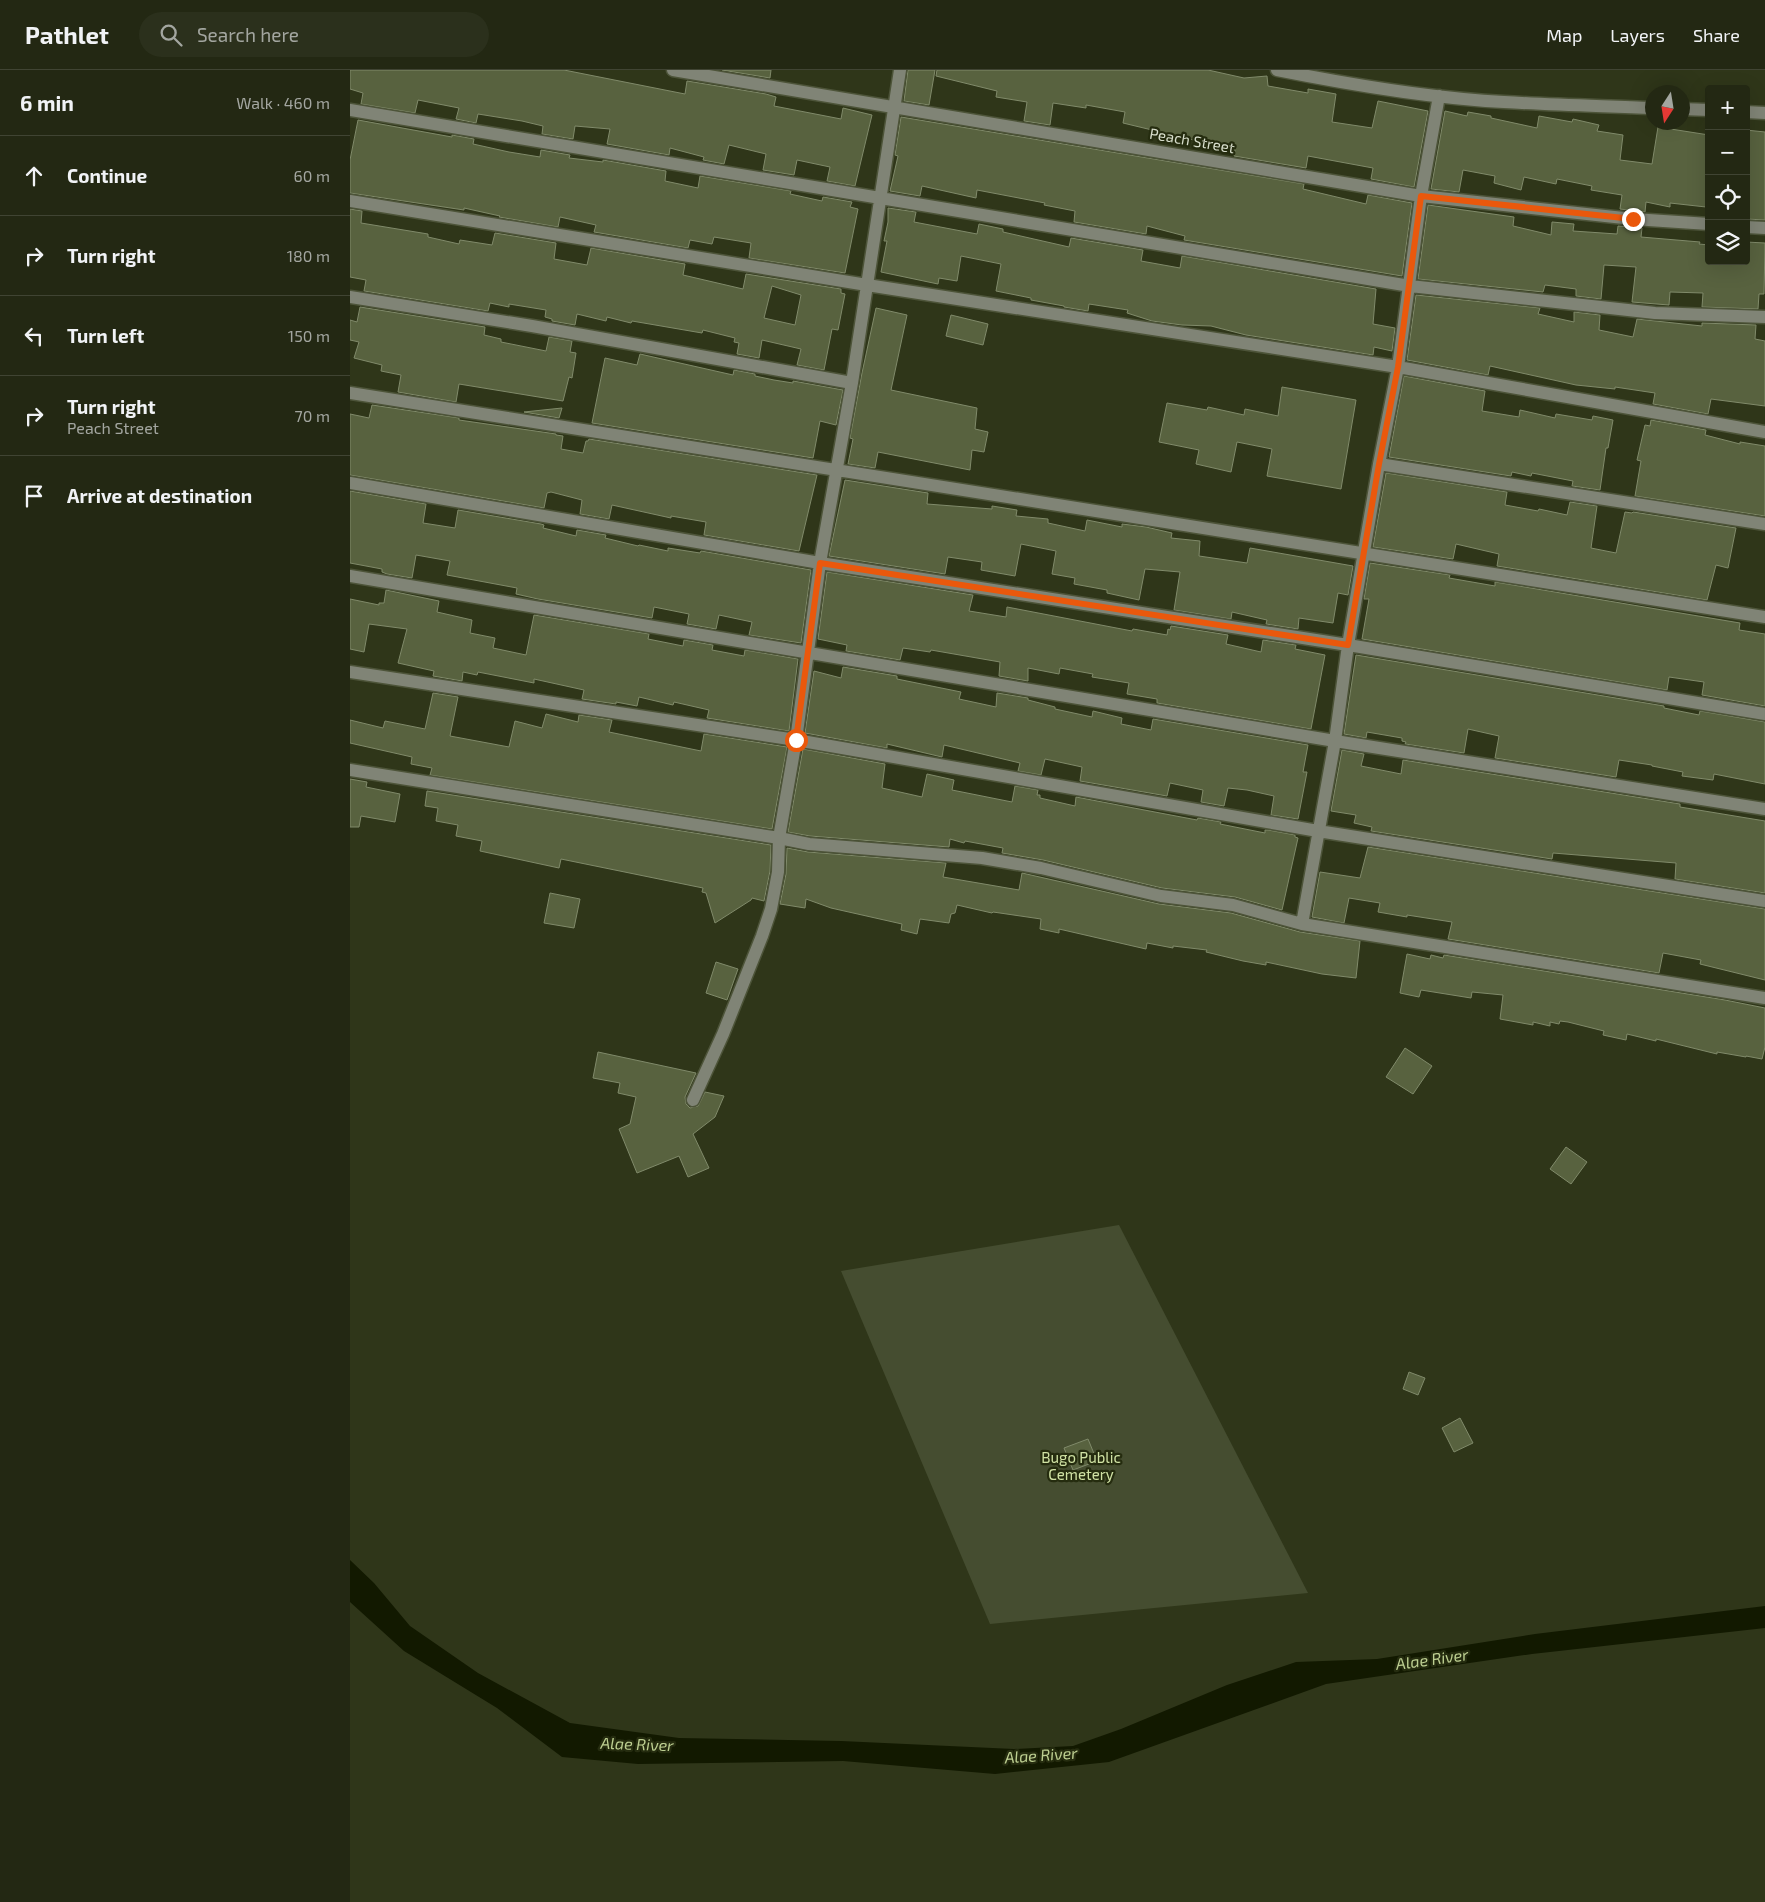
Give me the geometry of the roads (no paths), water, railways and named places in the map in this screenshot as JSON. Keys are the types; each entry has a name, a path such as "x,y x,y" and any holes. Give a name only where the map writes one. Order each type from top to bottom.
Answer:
{"street":[{"name":"Peach Street","path":"673,70 1421,196 1625,218 1705,224"},
{"path":"693,1100 723,1034 762,936 775,890 779,838 796,740 820,563 852,383 882,198 900,70"},
{"path":"1277,70 1365,86 1439,96 1503,102 1645,108"},
{"path":"1302,924 1335,741 1348,645 1379,464 1398,367 1421,196 1439,96"},
{"path":"1690,109 1705,110"},
{"path":"350,110 1410,286 1655,313 1765,317"},
{"path":"1750,112 1765,113"},
{"path":"350,201 867,285 1398,367 1765,432"},
{"path":"1750,227 1765,228"},
{"path":"350,297 532,326 852,383"},
{"path":"350,393 1765,617"},
{"path":"1379,464 1765,524"},
{"path":"350,483 820,563 1348,645 1765,714"},
{"path":"350,576 1335,741 1765,810"},
{"path":"350,672 796,740 1318,831 1765,900"},
{"path":"350,770 809,844 982,858 1042,868 1161,896 1233,905 1302,924 1765,998"}],"water":[{"name":"Alae River","path":"350,1560 374,1583 410,1626 478,1673 570,1723 679,1738 841,1741 1014,1749 1073,1746 1121,1729 1227,1685 1296,1662 1377,1659 1535,1634 1765,1606 1765,1628 1532,1654 1326,1684 1109,1762 995,1774 843,1761 638,1764 562,1757 497,1708 404,1651 350,1602"}],"park label":[{"name":"Bugo Public Cemetery","path":"1081,1466"}]}
